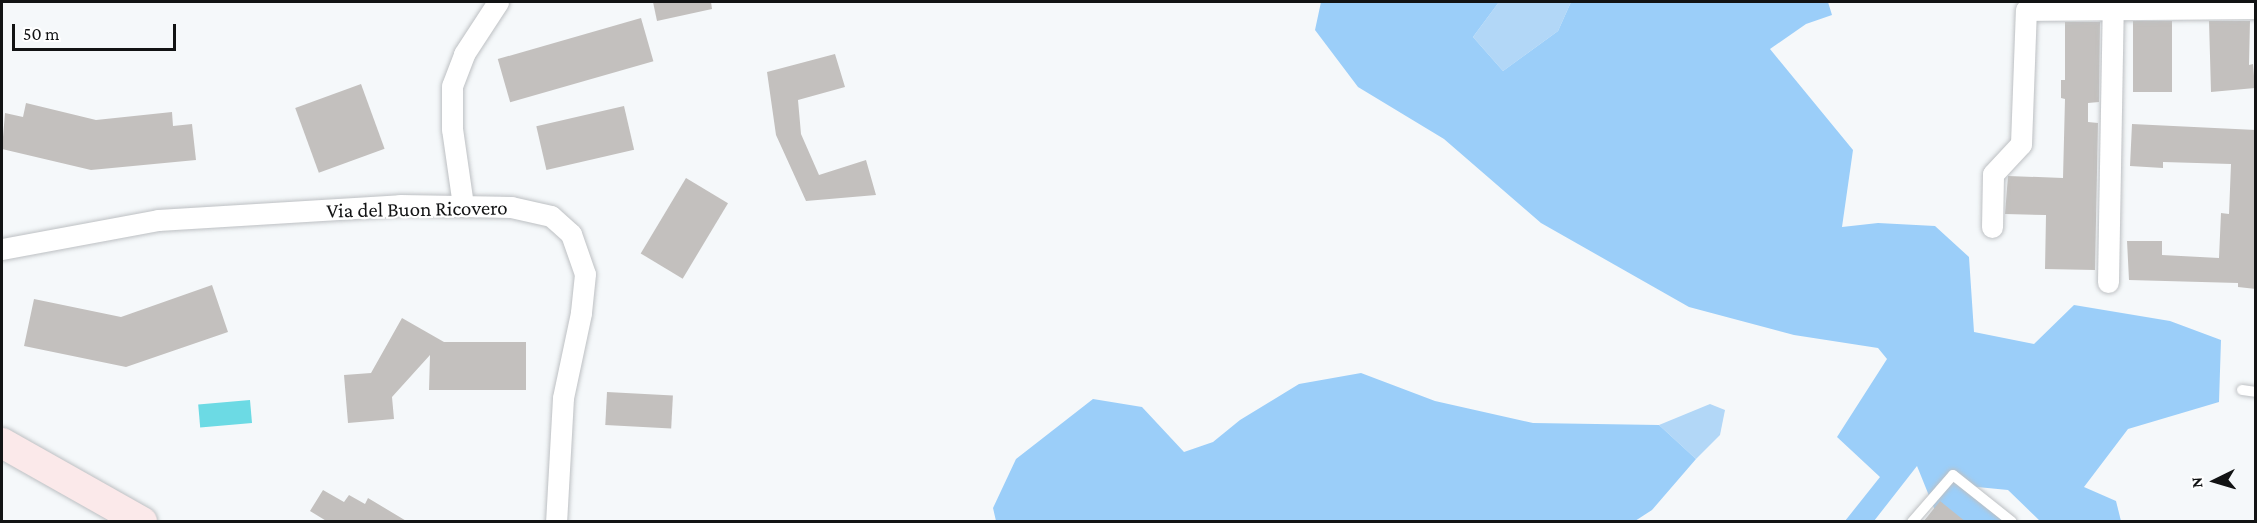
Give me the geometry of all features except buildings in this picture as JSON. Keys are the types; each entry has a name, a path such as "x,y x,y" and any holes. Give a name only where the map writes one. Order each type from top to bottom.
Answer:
{"street":[{"path":"463,205 452,122 452,86 464,54 498,2"},
{"path":"1992,227 1993,174 2021,144 2026,10 2032,7 2256,8"},
{"path":"2108,282 2112,7"},
{"name":"Via del Buon Ricovero","path":"2,249 158,220 400,205 511,207 551,216 566,226 581,255 584,291 563,398 556,522"},
{"path":"2,443 142,522"}],"lane":[{"path":"2242,390 2256,392"},
{"path":"1912,522 1953,475 2012,522"}],"shaded area":[{"path":"1321,2 1499,2 1473,37 1503,71 1558,31 1571,2 1828,2 1832,15 1806,24 1770,49 1853,150 1842,227 1878,223 1935,226 1969,257 1974,332 2034,344 2074,305 2170,321 2221,340 2219,402 2128,429 2084,487 2116,501 2121,521 2040,521 2008,490 1967,486 2004,521 1946,521 1936,513 1917,466 1874,521 1845,521 1880,477 1837,437 1887,359 1878,348 1794,335 1689,307 1541,223 1444,139 1358,87 1315,30"},
{"path":"1499,2 1571,2 1558,31 1503,71 1473,37"},
{"path":"1361,373 1435,401 1533,423 1659,425 1696,459 1652,510 1635,521 996,521 993,508 1016,459 1093,399 1142,407 1184,452 1213,442 1240,420 1299,384"},
{"path":"250,400 252,423 200,427 198,405"},
{"path":"1710,404 1725,410 1720,435 1696,459 1659,425"}]}
